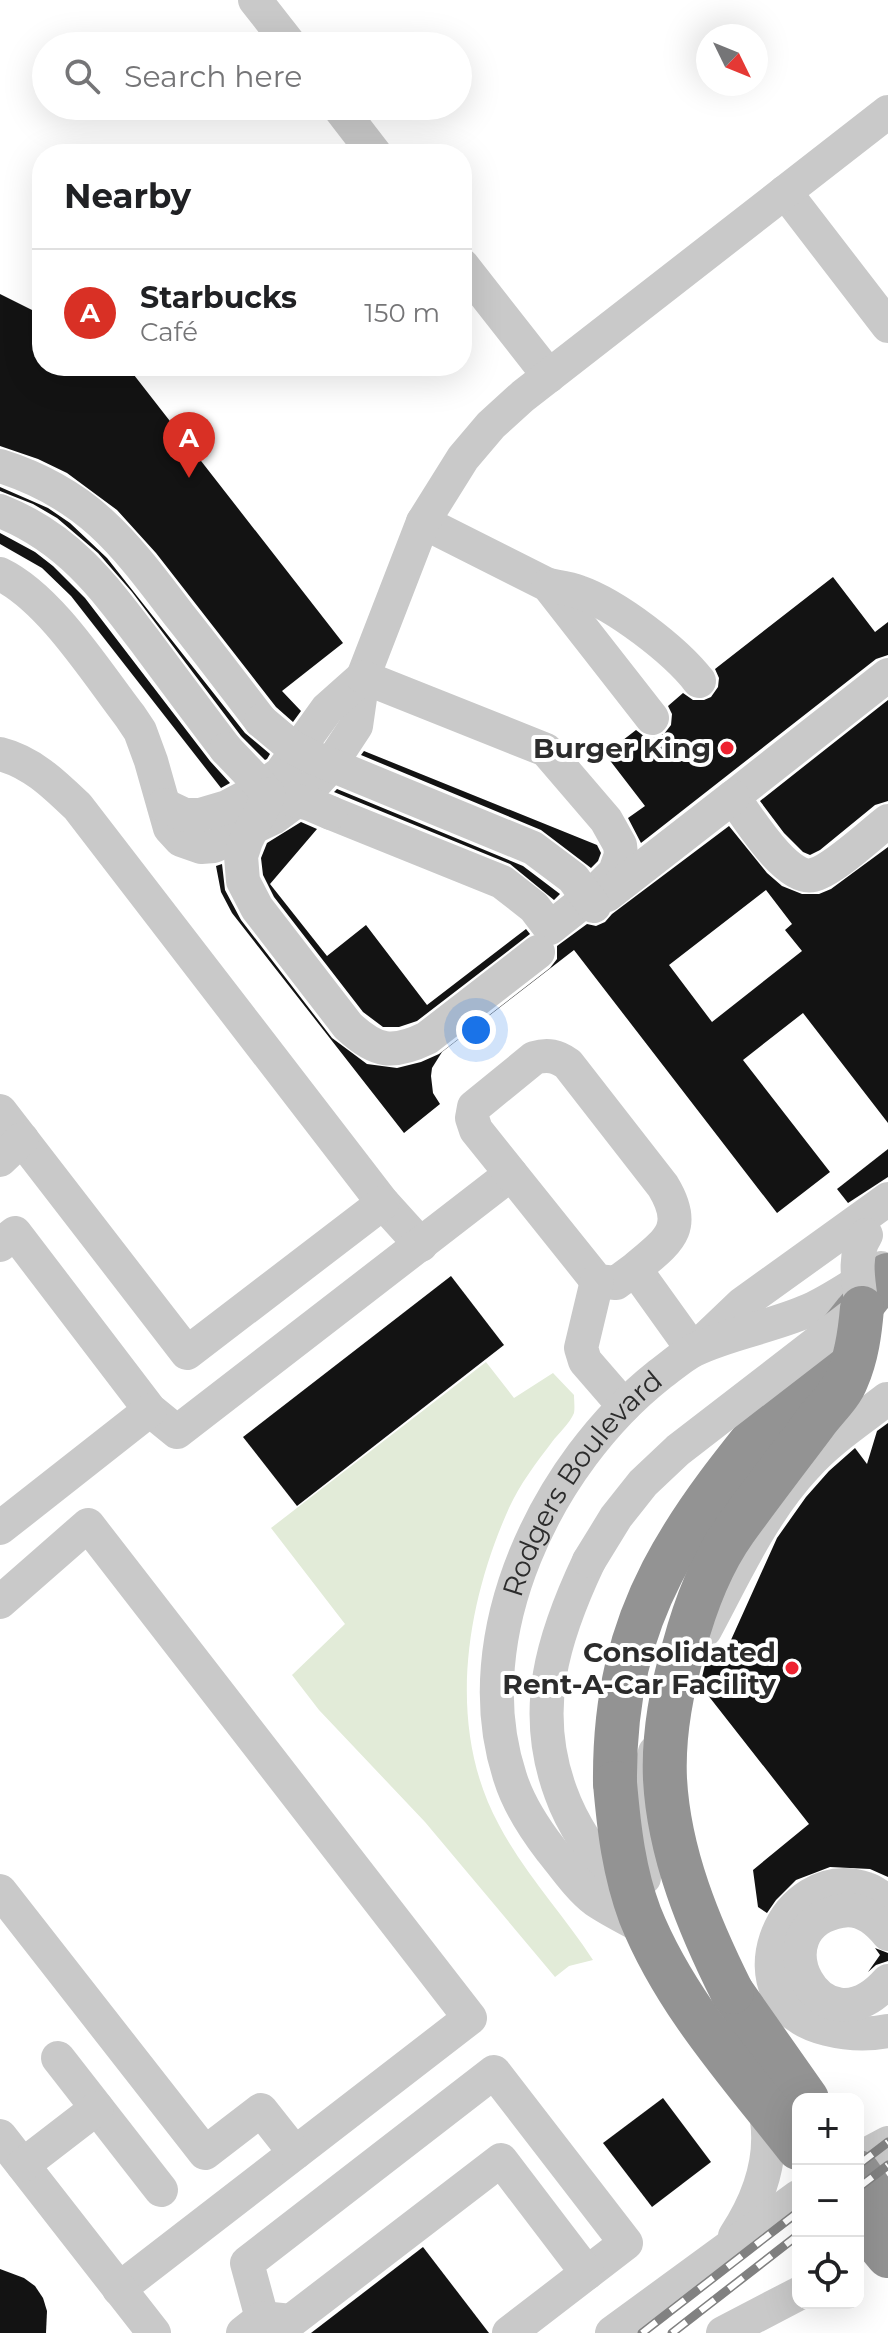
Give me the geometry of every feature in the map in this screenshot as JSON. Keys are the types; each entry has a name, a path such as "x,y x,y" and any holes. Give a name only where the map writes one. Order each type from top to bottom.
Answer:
{"highway":[{"path":"792,2141 696,2017 655,1948 640,1914 626,1867 619,1827 615,1739 620,1691 642,1612 673,1549 712,1489 879,1290"},
{"path":"803,2093 732,1992 709,1947 687,1891 672,1828 665,1778 668,1727 676,1674 705,1582 732,1534 847,1381 879,1290"},
{"path":"864,2181 888,2215"},
{"path":"864,2227 888,2256"}],"street":[{"path":"255,0 280,32"},
{"path":"0,574 45,607 130,716 145,743 170,828 181,840 201,847 214,846 273,818 304,795 327,770 351,736 356,726 363,677 423,522 477,441 507,410 549,376 888,112"},
{"path":"349,120 367,144"},
{"path":"785,192 888,326"},
{"path":"472,278 549,376"},
{"path":"0,466 51,486 90,511 127,546 261,721 292,747 533,848 573,878 594,906"},
{"path":"0,511 35,526 94,576 226,749 269,794 310,804 510,886 534,907 550,928 615,872 621,855 615,833 546,750 363,677"},
{"path":"423,522 548,585 580,592 653,636 681,660 699,681"},
{"path":"548,585 652,718"},
{"path":"269,794 241,856 243,881 249,894 348,1026 363,1040 379,1048 406,1048 427,1038 888,675"},
{"path":"0,754 39,773 78,807 383,1203 421,1245"},
{"path":"733,797 789,869 799,875 812,876 825,869 888,821"},
{"path":"546,1055 559,1057 568,1064 663,1186 675,1206 674,1228 664,1245 635,1269 616,1283 597,1281 476,1130 472,1118 474,1107 534,1058 546,1055"},
{"path":"0,1111 11,1150 187,1353 383,1203"},
{"path":"0,1245 15,1233 150,1410 177,1432 511,1174"},
{"path":"635,1269 693,1350 742,1304 888,1199"},
{"path":"648,1930 582,1835 561,1795 551,1759 546,1715 549,1668 562,1621 589,1561 616,1517 643,1483 678,1450 879,1290 858,1268 860,1244 888,1214"},
{"name":"Rodgers Boulevard","path":"792,2114 648,1930 593,1899 541,1836 510,1780 502,1752 497,1670 502,1632 518,1577 535,1535 557,1493 586,1449 624,1406 693,1350 814,1308 888,1263"},
{"path":"597,1281 581,1348 585,1361 624,1406"},
{"path":"648,1930 642,1844 643,1801 669,1698 764,1519 805,1467 828,1444 887,1399"},
{"path":"0,1528 150,1410"},
{"path":"0,1602 88,1525 470,2018 119,2289"},
{"path":"888,1902 868,1889 840,1885 814,1893 787,1915 770,1956 772,1978 783,2003 798,2016 815,2026 838,2032 862,2034 888,2031"},
{"path":"0,1891 205,2153 261,2110 295,2153"},
{"path":"888,1934 878,1921 864,1913 847,1910 831,1913 805,1933 799,1965 805,1981 816,1994 830,2002 846,2005 862,2002 877,1994 888,1981"},
{"path":"58,2058 161,2190"},
{"path":"728,2247 753,2209 764,2177 768,2117 754,2066"},
{"path":"509,2333 587,2273 626,2243 494,2072 247,2263 252,2325 291,2321 501,2160 587,2273"},
{"path":"23,2165 97,2108"},
{"path":"0,2136 154,2333"},
{"path":"864,2156 888,2143"},
{"path":"612,2333 792,2201"},
{"path":"864,2205 888,2233"},
{"path":"864,2257 888,2243"},
{"path":"723,2333 792,2297"}],"green space":[{"path":"486,1362 514,1398 553,1373 574,1395 572,1417 518,1491 494,1546 481,1585 468,1667 467,1708 472,1748 482,1788 509,1843 593,1960 569,1966 555,1977 425,1822 319,1710 292,1675 345,1624 271,1528"}],"building":[{"path":"0,294 32,310 32,376 135,376 343,643 282,691 301,711 293,722 276,707 156,553 117,510 67,473 0,446"},
{"path":"0,487 48,508 70,523 107,558 245,733 270,754 267,759 241,736 132,592 98,553 57,518 0,491"},
{"path":"0,533 35,552 85,598 230,783 221,788 71,596 42,568 0,544"},
{"path":"833,577 875,632 888,622 888,655 876,659 641,843 628,818 645,806 605,754 636,730 645,737 664,734 671,725 672,714 668,706 683,693 693,700 711,697 718,687 719,678 715,669"},
{"path":"888,700 888,801 875,805 820,850 810,855 803,852 760,801"},
{"path":"364,751 597,845 601,853 598,861 591,868 541,830 361,755"},
{"path":"337,789 523,866 560,894 554,900 510,864 334,792"},
{"path":"301,822 317,829 270,884 327,956 366,925 427,1005 526,929 530,934 417,1021 399,1027 383,1027 363,1012 274,897 263,875 261,858 267,843"},
{"path":"729,826 767,873 782,886 802,894 819,894 831,889 888,847 888,1123 803,1013 743,1060 830,1172 777,1213 574,950 442,1052 432,1068 431,1076 433,1093 440,1104 404,1133 232,913 221,892 216,866 222,864 225,890 241,920 332,1038 367,1064 397,1068 439,1054 550,968 557,959 557,946 587,924 596,926","holes":["766,890 792,924 785,930 802,951 712,1022 669,965"]},
{"path":"888,1149 888,1177 848,1203 837,1189"},
{"path":"451,1276 504,1345 297,1506 243,1437"},
{"name":"Consolidated Rent-A-Car Facility","path":"888,1423 888,1877 870,1869 830,1867 796,1880 767,1913 758,1907 753,1870 809,1824 707,1694 699,1690 704,1669 709,1649 716,1646 726,1651 777,1538 806,1497 855,1448 867,1464 877,1431"},
{"path":"875,1948 888,1953 888,1961 868,1972 880,1955"},
{"path":"663,2098 711,2162 652,2207 603,2143"},
{"path":"423,2247 489,2333 311,2333"},
{"path":"0,2269 35,2286 47,2311 46,2333 0,2333"}],"railway":[{"path":"864,2160 888,2142"},
{"path":"864,2183 888,2165"},
{"path":"642,2333 792,2217"},
{"path":"672,2333 795,2237"}],"place":[{"name":"Starbucks","path":"189,478"},
{"name":"Burger King","path":"727,748"},
{"name":"Consolidated Rent-A-Car Facility","path":"792,1668"}]}
